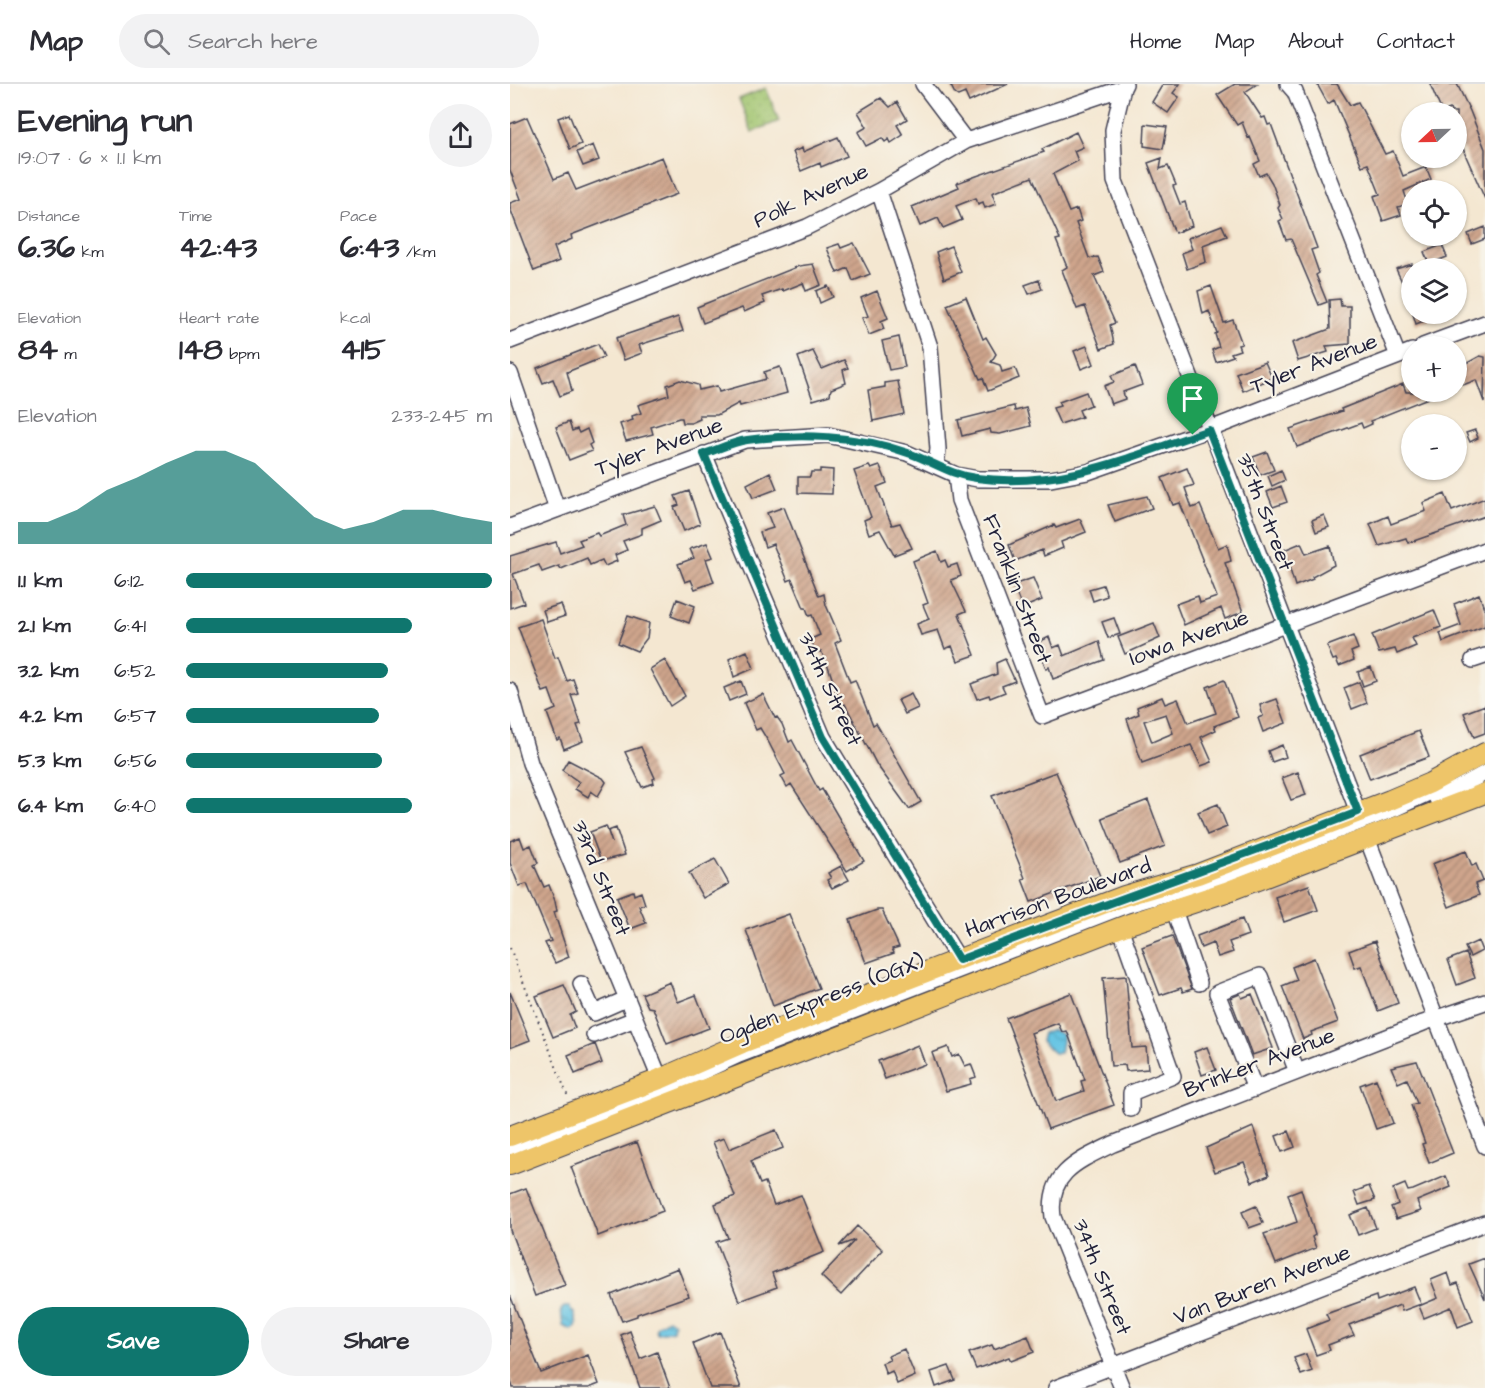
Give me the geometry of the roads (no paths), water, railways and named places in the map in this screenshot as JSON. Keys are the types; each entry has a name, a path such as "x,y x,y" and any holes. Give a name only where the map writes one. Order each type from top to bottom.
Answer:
{"main road":[{"name":"Harrison Boulevard","path":"510,1136 660,1078 742,1043 1124,896 1198,874 1358,812 1430,783 1485,753"},
{"path":"510,1165 1120,927 1174,910 1485,793"}],"street":[{"path":"923,84 966,141"},
{"path":"1288,84 1295,92 1401,344"},
{"name":"Polk Avenue","path":"510,341 807,227 879,191 966,141 1124,86"},
{"name":"35th Street","path":"1124,86 1113,130 1115,181 1358,812"},
{"path":"879,191 930,347 938,449 936,466"},
{"path":"1450,336 1485,323"},
{"name":"Tyler Avenue","path":"510,527 745,440 828,435 907,453 956,475 978,479 1051,479 1088,472 1209,430 1401,355"},
{"path":"510,374 557,509"},
{"name":"34th Street","path":"704,454 823,737 959,960"},
{"name":"Franklin Street","path":"956,475 959,500 1042,716"},
{"name":"Iowa Avenue","path":"1042,716 1485,550"},
{"name":"33rd Street","path":"510,692 530,763 660,1078"},
{"name":"Ogden Express (OGX)","path":"510,1147 689,1078 739,1054 1101,915 1208,881 1396,808 1427,795 1485,763"},
{"name":"Ogden Express (OGX)","path":"510,1154 699,1081 741,1061 1125,915 1230,882 1427,803 1485,773"},
{"path":"1367,838 1485,1146"},
{"path":"1174,910 1199,983"},
{"path":"1120,927 1173,1076 1131,1092 1131,1109"},
{"path":"1255,1089 1217,993 1260,976 1297,1072"},
{"path":"581,984 594,1013 626,999"},
{"name":"Brinker Avenue","path":"1057,1181 1082,1161 1113,1144 1485,1002"},
{"path":"594,1035 635,1019"},
{"name":"34th Street","path":"1057,1181 1052,1197 1053,1217 1122,1388"},
{"name":"Van Buren Avenue","path":"1056,1388 1485,1223"}],"water":[{"path":"1053,1030 1063,1035 1060,1053 1054,1053 1041,1041 1043,1033"},
{"path":"569,1307 574,1313 577,1325 572,1330 563,1326 561,1310"},
{"path":"668,1319 674,1323 673,1330 657,1333 656,1327"}]}
